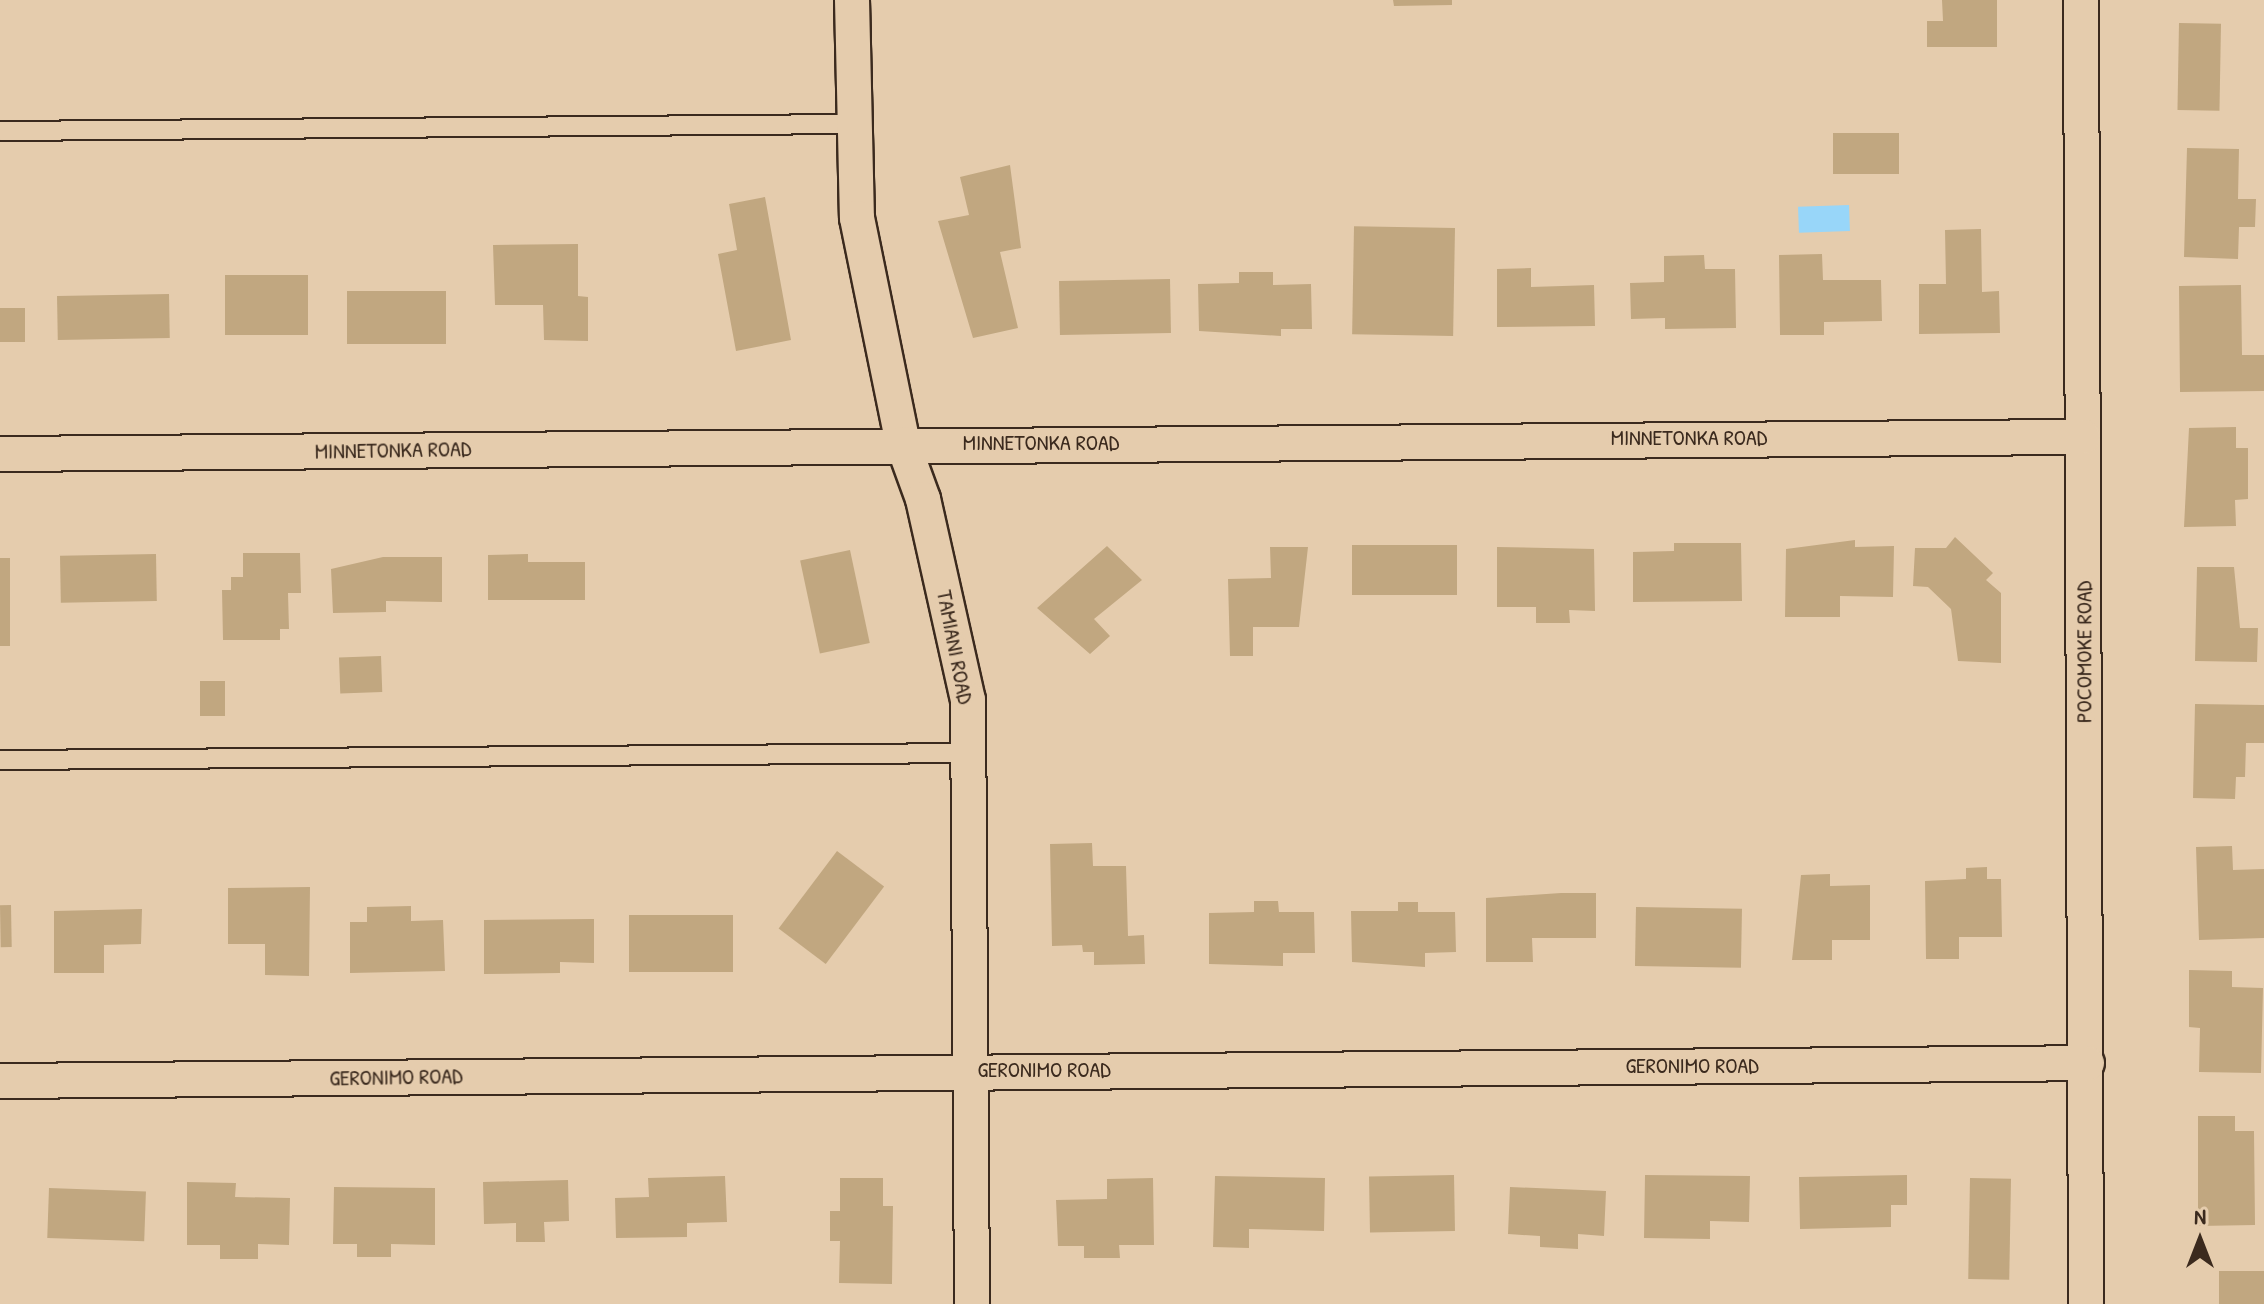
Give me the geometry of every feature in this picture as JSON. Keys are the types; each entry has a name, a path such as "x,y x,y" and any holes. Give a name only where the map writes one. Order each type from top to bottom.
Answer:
{"street":[{"name":"TAMIANI ROAD","path":"852,0 851,124 857,218 903,444 923,499 968,700 972,1304"},
{"name":"POCOMOKE ROAD","path":"2081,0 2086,1304"},
{"name":"MINNETONKA ROAD","path":"0,454 903,444 2083,437"},
{"name":"GERONIMO ROAD","path":"0,1081 972,1070 2087,1063"}],"lane":[{"path":"0,131 851,124"},
{"path":"0,760 969,753"}],"water":[{"path":"1849,205 1850,231 1799,233 1798,207"}],"building":[{"path":"1393,0 1452,0 1452,5 1394,6"},
{"path":"1942,0 1997,0 1997,47 1927,47 1927,21 1943,21"},
{"path":"2179,23 2221,24 2219,111 2177,110"},
{"path":"1833,133 1899,133 1899,174 1833,174"},
{"path":"2187,148 2239,149 2238,199 2256,199 2255,227 2239,227 2238,259 2184,257"},
{"path":"1010,165 1021,248 1000,252 1018,328 973,338 938,221 969,215 960,177"},
{"path":"765,197 791,340 736,351 718,254 737,250 729,204"},
{"path":"1354,226 1455,228 1453,336 1352,334"},
{"path":"1981,229 1982,292 1999,291 2000,333 1919,334 1919,284 1946,284 1945,230"},
{"path":"578,244 578,296 588,297 588,341 544,340 543,305 495,305 493,245"},
{"path":"1822,254 1823,280 1881,280 1882,321 1824,322 1824,335 1780,335 1779,255"},
{"path":"1704,255 1705,269 1735,269 1736,328 1665,329 1665,318 1631,319 1630,283 1664,282 1664,256"},
{"path":"1531,268 1531,287 1594,285 1595,326 1497,327 1497,269"},
{"path":"1239,272 1273,272 1273,285 1311,284 1312,329 1281,329 1281,336 1199,331 1198,284 1239,283"},
{"path":"225,275 308,275 308,335 225,335"},
{"path":"1170,279 1171,333 1060,335 1059,281"},
{"path":"2241,285 2242,355 2264,355 2264,391 2180,392 2179,286"},
{"path":"347,291 446,291 446,344 347,344"},
{"path":"169,294 170,338 58,340 57,296"},
{"path":"0,308 25,308 25,342 0,342"},
{"path":"2236,427 2236,448 2248,448 2248,499 2235,500 2236,526 2184,527 2189,428"},
{"path":"1955,537 1993,573 1986,580 2001,593 2001,663 1958,661 1951,609 1928,587 1913,586 1915,548 1946,548"},
{"path":"1855,540 1855,547 1894,546 1893,597 1840,596 1840,617 1785,617 1786,549"},
{"path":"1674,543 1741,543 1742,601 1633,602 1633,552 1674,551"},
{"path":"1352,545 1457,545 1457,595 1352,595"},
{"path":"1107,546 1142,580 1094,619 1110,636 1090,654 1037,608"},
{"path":"1270,547 1308,547 1299,627 1253,627 1253,656 1230,656 1228,579 1271,578"},
{"path":"1497,547 1594,549 1595,611 1569,610 1570,623 1536,623 1536,607 1497,607"},
{"path":"850,550 870,643 820,654 800,561"},
{"path":"243,553 300,553 301,593 288,593 289,629 280,629 280,640 223,640 222,590 231,590 231,577 243,577"},
{"path":"156,554 157,601 61,603 60,556"},
{"path":"528,554 528,562 585,562 585,600 488,600 488,555"},
{"path":"383,557 442,557 442,602 386,601 386,612 333,613 331,569"},
{"path":"0,558 10,558 10,646 0,646"},
{"path":"2197,567 2234,567 2240,628 2258,628 2257,662 2195,661"},
{"path":"381,656 382,692 340,693 339,657"},
{"path":"200,681 225,681 225,716 200,716"},
{"path":"2195,704 2264,705 2264,743 2246,743 2245,777 2236,777 2235,799 2193,798"},
{"path":"1092,843 1093,866 1126,866 1128,936 1144,935 1145,964 1094,965 1094,952 1083,952 1082,945 1052,946 1050,844"},
{"path":"2232,846 2233,870 2264,869 2264,938 2199,940 2196,847"},
{"path":"837,851 884,887 826,964 779,928"},
{"path":"1987,867 1987,879 2001,879 2002,937 1959,937 1959,959 1926,959 1925,881 1966,879 1966,868"},
{"path":"1830,874 1830,886 1870,885 1870,940 1832,940 1832,960 1792,960 1801,875"},
{"path":"310,887 309,976 265,975 265,944 228,944 228,888"},
{"path":"1596,893 1596,938 1532,938 1533,962 1486,962 1486,898"},
{"path":"1254,901 1278,901 1279,912 1314,912 1315,953 1283,953 1283,966 1209,964 1209,913 1254,912"},
{"path":"1398,902 1418,902 1418,912 1455,912 1456,952 1425,953 1425,967 1352,962 1351,911 1398,911"},
{"path":"0,905 11,905 12,947 1,947"},
{"path":"411,906 411,921 443,920 445,971 350,973 350,922 367,922 367,907"},
{"path":"1636,907 1742,909 1741,968 1635,966"},
{"path":"142,909 141,944 104,945 104,973 54,973 54,911"},
{"path":"629,915 733,915 733,972 629,972"},
{"path":"594,919 594,963 560,962 560,973 484,974 484,920"},
{"path":"2189,970 2232,971 2232,987 2263,988 2261,1073 2199,1072 2200,1028 2189,1027"},
{"path":"2198,1116 2235,1116 2235,1131 2254,1131 2255,1225 2198,1226"},
{"path":"1454,1175 1455,1231 1370,1232 1369,1176"},
{"path":"1645,1175 1750,1176 1749,1222 1710,1221 1710,1239 1644,1238"},
{"path":"1907,1175 1907,1205 1891,1205 1891,1227 1800,1229 1799,1177"},
{"path":"725,1176 727,1222 687,1223 687,1237 616,1238 615,1198 649,1197 648,1178"},
{"path":"1215,1176 1325,1178 1324,1231 1249,1229 1249,1248 1213,1247"},
{"path":"840,1178 883,1178 883,1206 893,1206 892,1284 839,1283 840,1241 830,1241 830,1211 840,1211"},
{"path":"1153,1178 1154,1245 1119,1245 1120,1258 1084,1258 1084,1246 1058,1246 1056,1200 1107,1199 1107,1179"},
{"path":"1970,1178 2011,1179 2009,1280 1968,1279"},
{"path":"568,1180 569,1221 544,1222 545,1242 516,1242 516,1223 484,1224 483,1182"},
{"path":"187,1182 236,1183 235,1197 290,1198 289,1245 258,1244 258,1259 220,1259 220,1245 187,1245"},
{"path":"334,1187 435,1188 435,1245 391,1244 391,1257 357,1257 357,1244 333,1244"},
{"path":"1510,1187 1606,1191 1604,1236 1578,1234 1578,1249 1540,1247 1540,1236 1508,1234"},
{"path":"49,1188 146,1191 144,1241 47,1238"},
{"path":"2219,1271 2264,1271 2264,1304 2219,1304"}]}
